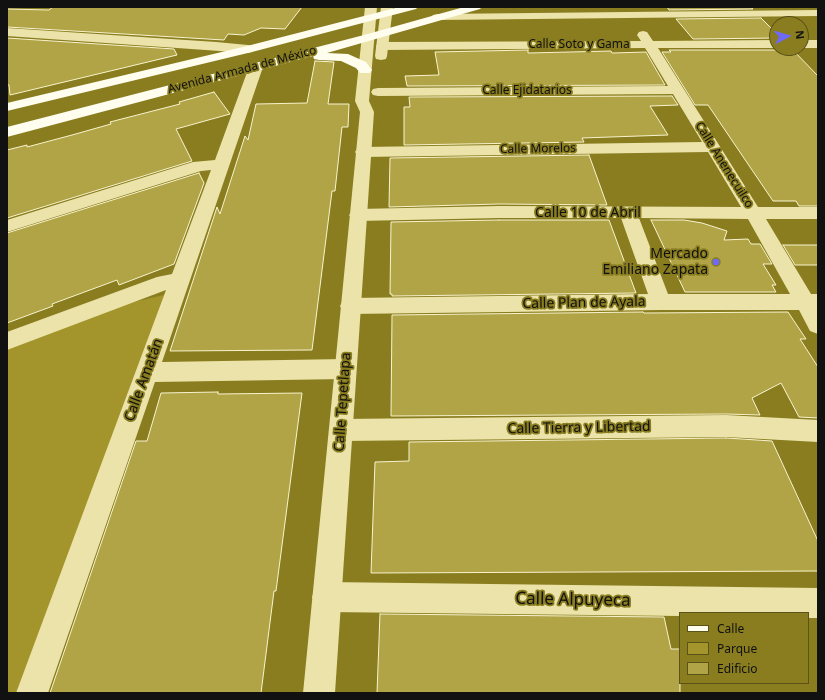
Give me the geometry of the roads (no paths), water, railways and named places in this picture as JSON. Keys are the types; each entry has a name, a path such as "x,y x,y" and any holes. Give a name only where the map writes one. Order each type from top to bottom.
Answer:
{"main road":[{"name":"Avenida Armada de México","path":"7,107 248,49 370,13 412,7"},
{"name":"Avenida Armada de México","path":"7,132 368,38 382,40 437,17 476,7"},
{"path":"292,58 323,56 343,57 361,65 365,70"}],"street":[{"path":"813,7 818,12"},
{"name":"Calle Tepetlapa","path":"318,693 363,152 376,89 387,10"},
{"path":"437,17 628,10 818,12"},
{"name":"Calle Anenecuilco","path":"628,10 754,214 811,302 818,324"},
{"name":"Calle Tepetlapa","path":"370,13 362,101 376,89"},
{"path":"7,32 248,49"},
{"path":"21,44 56,36"},
{"name":"Calle Soto y Gama","path":"382,40 649,45 769,44"},
{"name":"Calle Amatán","path":"32,693 256,67"},
{"name":"Calle Ejidatarios","path":"376,89 677,90"},
{"name":"Calle Morelos","path":"363,152 712,146"},
{"path":"7,226 199,166 222,164"},
{"name":"Calle 10 de Abril","path":"358,215 499,212 754,214 818,213"},
{"path":"628,213 661,302"},
{"path":"7,341 164,282 180,282"},
{"name":"Calle Plan de Ayala","path":"350,306 661,302 811,302"},
{"path":"147,372 345,369"},
{"name":"Calle Tierra y Libertad","path":"341,430 726,426 818,431"},
{"name":"Calle Alpuyeca","path":"327,597 818,603"}],"place":[{"name":"Mercado Emiliano Zapata","path":"716,262"}]}
